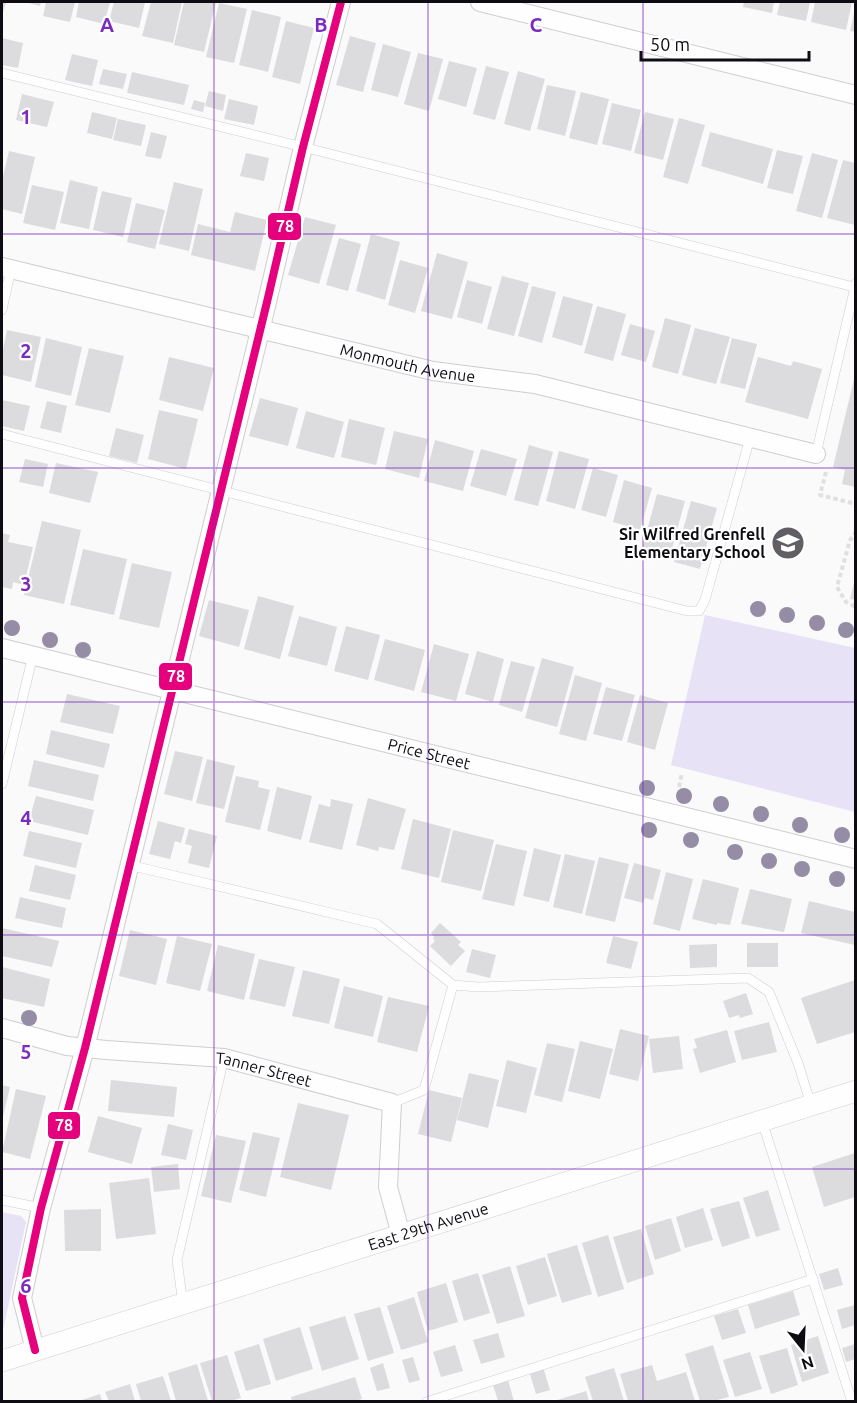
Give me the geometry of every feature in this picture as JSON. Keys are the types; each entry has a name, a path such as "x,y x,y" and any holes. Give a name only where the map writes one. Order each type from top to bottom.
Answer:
{"street":[{"path":"35,1350 21,1298 41,1208 85,1048 303,147 341,2"},
{"path":"480,2 855,95"},
{"name":"Monmouth Avenue","path":"6,268 433,371 535,384 816,454"},
{"name":"Price Street","path":"2,648 855,859"},
{"name":"Tanner Street","path":"2,1028 67,1046 224,1058 392,1103"},
{"name":"East 29th Avenue","path":"2,1361 855,1091"},
{"path":"392,1103 388,1187 401,1235"}],"lane":[{"path":"2,73 855,285 816,454"},
{"path":"2,310 6,268"},
{"path":"2,434 687,611 699,611 705,600 750,438"},
{"path":"2,784 33,655"},
{"path":"129,865 377,924 453,985 478,987 748,978 769,992 798,1063 811,1105"},
{"path":"392,1103 424,1090 453,985"},
{"path":"183,1304 177,1260 224,1058"},
{"path":"762,1121 852,1401"},
{"path":"2,1200 41,1208"},
{"path":"426,1401 813,1279"}],"path":[{"path":"855,531 850,540 837,587 846,602 855,607"},
{"path":"679,787 682,773"}],"shaded area":[{"path":"705,615 855,648 855,812 671,765"},
{"path":"2,1212 21,1216 26,1222 2,1335"}],"building":[{"path":"2,2 6,2 2,16"},
{"path":"24,2 41,2 40,6"},
{"path":"46,2 75,2 70,22 43,16"},
{"path":"79,2 110,2 104,24 76,17"},
{"path":"114,2 145,2 139,28 109,21"},
{"path":"151,2 182,2 173,43 142,36"},
{"path":"184,2 216,2 204,52 174,45"},
{"path":"744,2 774,2 772,13 743,7"},
{"path":"780,2 810,2 806,21 777,15"},
{"path":"815,2 852,2 846,30 811,22"},
{"path":"219,3 247,9 234,63 206,57"},
{"path":"855,9 855,32 850,31"},
{"path":"252,10 281,17 268,72 239,65"},
{"path":"286,21 314,28 300,84 272,77"},
{"path":"350,36 376,43 363,92 336,85"},
{"path":"2,38 23,43 18,68 2,65"},
{"path":"383,44 411,52 398,97 371,90"},
{"path":"418,53 443,59 429,111 404,104"},
{"path":"72,54 98,60 92,86 65,80"},
{"path":"449,61 477,68 466,107 438,99"},
{"path":"486,66 509,72 495,120 473,114"},
{"path":"103,69 127,74 123,89 99,84"},
{"path":"518,71 545,79 530,131 504,124"},
{"path":"132,72 189,85 184,105 127,93"},
{"path":"547,85 576,91 565,136 537,129"},
{"path":"209,91 226,95 223,111 205,106"},
{"path":"581,92 609,99 597,145 569,138"},
{"path":"22,94 54,102 47,127 16,120"},
{"path":"229,99 258,106 254,125 224,119"},
{"path":"194,100 205,103 203,112 191,109"},
{"path":"612,103 641,110 631,151 602,144"},
{"path":"92,112 117,118 112,139 87,133"},
{"path":"645,112 674,119 663,160 634,153"},
{"path":"679,118 705,125 688,184 663,177"},
{"path":"118,119 146,125 141,146 113,140"},
{"path":"151,132 167,136 161,159 145,156"},
{"path":"710,132 773,149 763,184 701,166"},
{"path":"777,150 803,156 793,194 767,188"},
{"path":"9,151 35,157 22,214 2,209 2,181"},
{"path":"246,153 269,158 264,181 240,176"},
{"path":"812,153 838,160 822,218 796,211"},
{"path":"843,160 855,163 855,225 827,218"},
{"path":"70,180 98,187 89,229 60,223"},
{"path":"174,182 203,189 189,251 159,244"},
{"path":"32,185 64,192 55,230 23,223"},
{"path":"102,191 132,198 123,237 93,230"},
{"path":"136,203 165,210 155,249 127,242"},
{"path":"235,212 267,220 255,271 191,255 198,224 230,232"},
{"path":"305,217 336,225 319,284 288,275"},
{"path":"371,234 400,242 385,300 356,291"},
{"path":"339,238 361,244 348,291 326,285"},
{"path":"437,253 468,262 452,319 421,311"},
{"path":"400,260 428,268 415,313 388,305"},
{"path":"502,276 529,283 514,336 487,329"},
{"path":"467,280 492,287 482,324 457,317"},
{"path":"532,286 556,292 542,343 518,336"},
{"path":"563,296 593,304 582,346 552,337"},
{"path":"597,306 626,314 613,361 584,353"},
{"path":"665,318 691,325 678,374 652,367"},
{"path":"630,324 655,331 646,362 621,355"},
{"path":"695,328 730,337 716,384 682,375"},
{"path":"7,330 41,337 31,382 2,375 2,354"},
{"path":"46,338 82,347 71,396 35,387"},
{"path":"732,338 757,344 745,389 720,383"},
{"path":"89,348 124,356 110,413 75,405"},
{"path":"169,357 214,368 203,411 159,400"},
{"path":"758,357 791,366 793,361 822,369 808,419 745,402"},
{"path":"855,375 855,487 842,484 845,470 833,467"},
{"path":"260,398 298,408 288,446 249,436"},
{"path":"2,400 30,406 24,431 2,426"},
{"path":"47,401 67,406 61,433 40,428"},
{"path":"159,410 198,419 186,469 148,459"},
{"path":"306,411 344,422 334,458 296,448"},
{"path":"349,419 385,428 376,465 341,457"},
{"path":"116,428 144,435 137,463 109,456"},
{"path":"394,431 428,439 419,478 385,469"},
{"path":"435,440 474,451 463,491 424,481"},
{"path":"529,445 553,452 538,506 514,500"},
{"path":"481,449 517,459 506,496 470,486"},
{"path":"559,451 589,459 575,509 546,501"},
{"path":"25,459 48,464 43,487 19,482"},
{"path":"56,463 98,472 90,503 49,493"},
{"path":"593,468 618,475 606,517 581,510"},
{"path":"624,480 652,488 640,530 613,522"},
{"path":"657,494 685,501 669,559 641,552"},
{"path":"691,501 717,508 700,569 674,562"},
{"path":"42,521 81,530 64,604 24,595"},
{"path":"2,533 10,535 8,542 33,547 24,585 13,582 12,589 2,587"},
{"path":"83,549 127,559 114,615 70,605"},
{"path":"132,563 172,572 159,628 119,619"},
{"path":"855,579 855,600 850,599"},
{"path":"258,596 294,606 280,659 244,649"},
{"path":"209,600 249,610 239,647 199,636"},
{"path":"299,616 337,627 327,666 288,656"},
{"path":"346,626 380,635 368,680 334,671"},
{"path":"385,639 425,650 414,691 374,680"},
{"path":"434,644 469,654 456,701 421,692"},
{"path":"477,651 504,659 493,702 465,694"},
{"path":"542,658 574,667 557,727 525,718"},
{"path":"511,661 535,667 522,712 499,705"},
{"path":"575,675 602,683 586,741 559,734"},
{"path":"606,687 635,695 622,741 593,734"},
{"path":"67,694 120,706 113,734 60,722"},
{"path":"640,695 668,703 655,750 627,742"},
{"path":"51,730 110,744 104,768 46,754"},
{"path":"175,751 203,757 192,801 164,794"},
{"path":"207,759 235,766 224,809 196,803"},
{"path":"34,760 99,775 93,801 28,786"},
{"path":"236,776 259,781 258,787 270,790 260,830 225,822"},
{"path":"277,787 312,796 301,840 267,831"},
{"path":"36,796 94,810 88,835 29,821"},
{"path":"368,798 406,809 394,850 379,847 378,851 356,845"},
{"path":"331,799 353,804 342,850 309,842 319,804 330,807"},
{"path":"413,819 451,829 439,878 401,869"},
{"path":"158,821 185,828 181,843 175,841 170,859 149,854"},
{"path":"189,829 217,836 209,868 188,863 192,846 185,844"},
{"path":"453,830 494,840 481,891 441,882"},
{"path":"29,831 82,843 76,868 23,856"},
{"path":"496,844 527,851 514,906 482,899"},
{"path":"534,848 561,855 549,902 523,896"},
{"path":"565,854 595,861 582,914 553,907"},
{"path":"599,857 629,864 615,922 585,915"},
{"path":"634,863 661,870 653,900 645,898 643,903 624,898"},
{"path":"35,865 76,875 70,900 29,891"},
{"path":"666,872 693,879 680,931 653,924"},
{"path":"703,879 739,888 730,925 717,923 717,925 692,919"},
{"path":"750,889 792,899 784,932 741,924"},
{"path":"20,897 66,908 62,928 15,918"},
{"path":"809,901 855,912 855,945 801,933"},
{"path":"440,923 461,942 458,945 465,951 451,966 430,946 435,941 431,933"},
{"path":"2,928 59,941 52,967 2,956"},
{"path":"130,930 167,939 156,985 119,976"},
{"path":"177,936 212,944 200,991 166,983"},
{"path":"613,936 638,942 631,969 606,963"},
{"path":"747,943 778,943 778,967 747,967"},
{"path":"717,944 717,967 690,968 689,945"},
{"path":"218,945 255,954 244,1000 207,991"},
{"path":"472,949 496,955 490,978 466,972"},
{"path":"259,959 295,967 285,1007 249,999"},
{"path":"2,967 50,979 44,1007 2,998"},
{"path":"303,970 340,979 329,1024 292,1016"},
{"path":"855,980 855,1032 817,1044 801,998"},
{"path":"344,986 383,996 373,1037 334,1028"},
{"path":"746,993 753,1014 740,1018 739,1015 729,1018 723,1001"},
{"path":"388,997 429,1006 417,1052 377,1042"},
{"path":"769,1022 777,1052 742,1060 734,1031"},
{"path":"620,1029 649,1036 638,1081 609,1074"},
{"path":"727,1030 736,1062 700,1073 693,1049 697,1048 694,1039"},
{"path":"679,1036 683,1069 653,1073 649,1039"},
{"path":"580,1041 613,1049 600,1099 568,1091"},
{"path":"547,1043 575,1049 562,1102 534,1095"},
{"path":"507,1060 537,1068 526,1113 496,1106"},
{"path":"469,1073 499,1080 488,1128 457,1120"},
{"path":"111,1080 177,1087 174,1117 108,1111"},
{"path":"2,1085 10,1087 2,1121"},
{"path":"16,1089 46,1096 30,1159 2,1152"},
{"path":"429,1090 462,1098 451,1142 418,1134"},
{"path":"298,1103 349,1115 331,1190 280,1177"},
{"path":"98,1116 142,1128 132,1164 88,1152"},
{"path":"168,1124 193,1130 186,1160 161,1155"},
{"path":"253,1132 280,1138 266,1197 239,1190"},
{"path":"216,1135 246,1141 231,1203 201,1196"},
{"path":"855,1153 855,1197 824,1207 812,1167"},
{"path":"178,1164 180,1189 154,1192 151,1167"},
{"path":"149,1178 156,1234 116,1239 109,1183"},
{"path":"768,1190 780,1230 756,1237 743,1198"},
{"path":"739,1201 750,1238 722,1247 710,1209"},
{"path":"703,1208 713,1240 685,1248 676,1217"},
{"path":"101,1209 101,1251 65,1251 64,1210"},
{"path":"671,1218 681,1251 655,1260 645,1226"},
{"path":"641,1229 654,1274 627,1283 613,1237"},
{"path":"608,1235 624,1289 598,1297 582,1243"},
{"path":"577,1245 592,1294 562,1303 547,1254"},
{"path":"545,1257 557,1296 528,1305 516,1266"},
{"path":"510,1266 525,1316 497,1324 482,1275"},
{"path":"838,1268 843,1285 824,1290 819,1274"},
{"path":"478,1273 490,1313 464,1321 452,1281"},
{"path":"446,1283 458,1322 428,1331 417,1292"},
{"path":"793,1291 800,1315 755,1329 748,1305"},
{"path":"414,1297 428,1342 401,1350 387,1306"},
{"path":"855,1305 855,1325 842,1329 837,1310"},
{"path":"380,1307 394,1353 368,1361 354,1314"},
{"path":"738,1309 746,1333 722,1340 714,1316"},
{"path":"345,1316 359,1359 322,1371 309,1327"},
{"path":"300,1327 313,1369 276,1381 263,1339"},
{"path":"498,1333 505,1357 481,1364 473,1340"},
{"path":"818,1336 829,1373 802,1382 791,1345"},
{"path":"259,1344 271,1384 246,1391 234,1352"},
{"path":"855,1344 855,1359 846,1362 842,1348"},
{"path":"455,1345 463,1371 441,1377 433,1352"},
{"path":"713,1345 729,1397 700,1401 685,1354"},
{"path":"787,1348 798,1385 771,1394 759,1356"},
{"path":"750,1352 762,1389 735,1397 723,1360"},
{"path":"227,1355 241,1398 230,1401 212,1401 200,1363"},
{"path":"413,1357 420,1380 409,1383 402,1360"},
{"path":"383,1363 390,1388 377,1391 370,1368"},
{"path":"197,1364 208,1401 176,1401 168,1373"},
{"path":"652,1365 657,1381 686,1372 695,1401 628,1401 620,1374"},
{"path":"543,1367 550,1390 536,1394 529,1371"},
{"path":"614,1368 624,1401 593,1401 585,1377"},
{"path":"163,1376 171,1401 141,1401 136,1384"},
{"path":"355,1377 362,1399 292,1401 291,1397"},
{"path":"507,1377 514,1401 498,1401 492,1382"},
{"path":"130,1384 135,1401 109,1401 105,1392"},
{"path":"586,1391 589,1401 554,1401"},
{"path":"100,1394 102,1401 79,1401"}],"transit line":[{"name":"78","path":"35,1350 22,1298 41,1208 85,1048 303,147 341,2"}],"place":[{"name":"Sir Wilfred Grenfell Elementary School","path":"788,543"}]}
